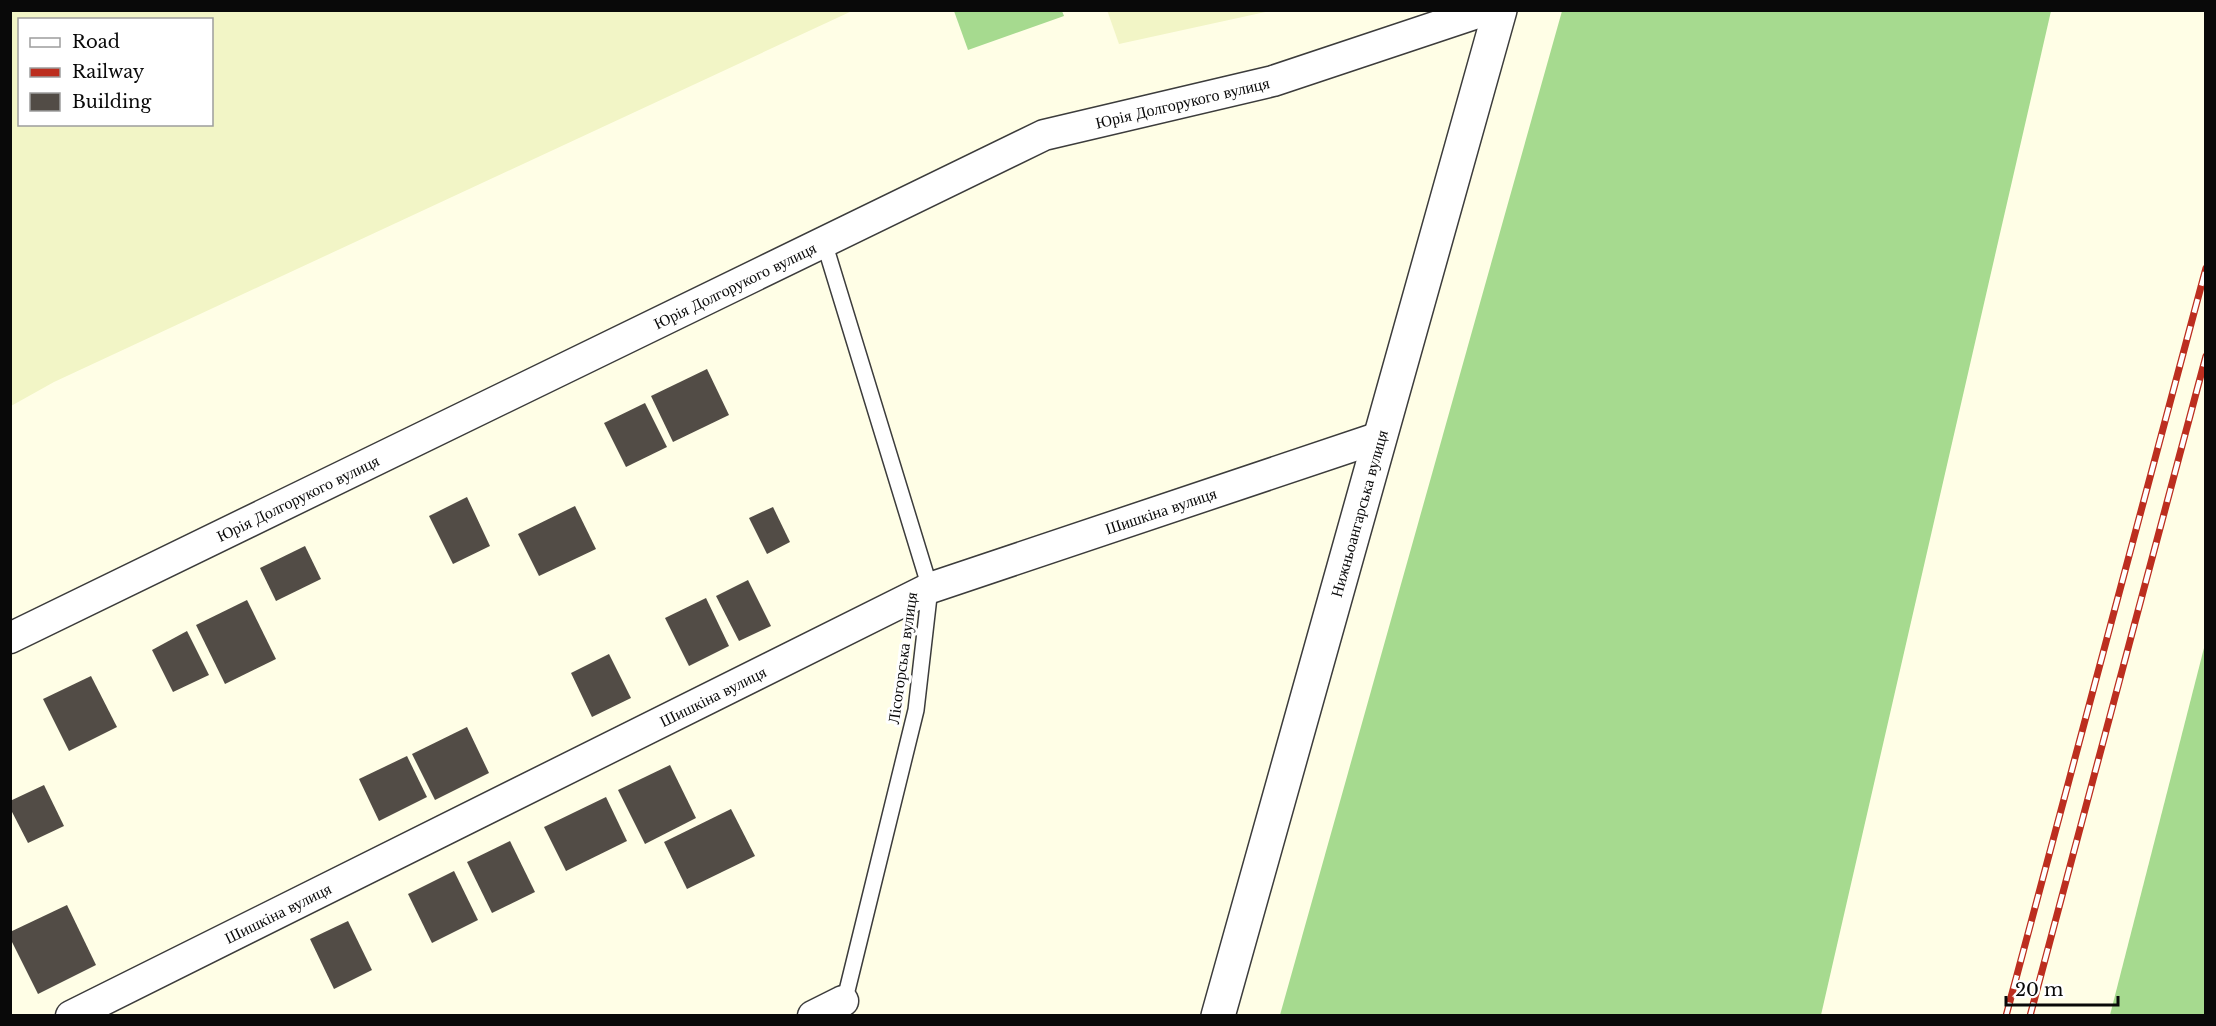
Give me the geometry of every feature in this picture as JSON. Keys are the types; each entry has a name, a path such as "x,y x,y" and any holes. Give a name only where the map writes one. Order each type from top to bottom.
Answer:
{"street":[{"name":"Юрія Долгорукого вулиця","path":"10,638 1044,135 1273,81 1486,10"},
{"name":"Нижньоангарська вулиця","path":"1218,1016 1500,10"},
{"name":"Шишкіна вулиця","path":"71,1016 930,588 1380,437"},
{"path":"813,1016 842,1008"}],"lane":[{"name":"Лісогорська вулиця","path":"824,242 930,588 916,710 842,1008"}],"green space":[{"path":"11,10 852,10 852,11 54,382 11,406"},
{"path":"1107,10 1270,10 1270,11 1119,44"},
{"path":"954,11 1062,11 1064,16 968,50"},
{"path":"1562,11 2051,11 1821,1015 1280,1015"},
{"path":"2205,644 2205,1015 2110,1015"}],"building":[{"path":"707,369 729,415 673,442 651,396"},
{"path":"645,403 667,447 626,467 604,423"},
{"path":"467,497 490,546 453,564 429,516"},
{"path":"575,506 596,549 539,576 518,534"},
{"path":"773,507 790,542 767,554 749,518"},
{"path":"305,546 321,579 276,601 260,568"},
{"path":"748,580 771,626 739,641 716,596"},
{"path":"706,598 729,646 689,666 665,618"},
{"path":"247,600 276,659 225,684 196,625"},
{"path":"187,631 209,675 173,692 152,650"},
{"path":"609,654 631,698 592,717 571,673"},
{"path":"91,676 117,727 69,751 43,699"},
{"path":"467,727 489,773 435,800 412,754"},
{"path":"407,756 427,797 379,821 359,779"},
{"path":"670,765 696,818 645,844 618,790"},
{"path":"44,785 64,826 28,843 10,808 10,801"},
{"path":"606,797 627,841 566,871 544,827"},
{"path":"731,809 755,856 687,889 664,842"},
{"path":"510,841 535,892 492,913 467,862"},
{"path":"454,871 478,920 432,943 408,894"},
{"path":"67,905 96,965 38,994 10,938 10,932"},
{"path":"348,921 372,970 334,989 310,939"}],"railway":[{"path":"2006,1016 2206,268"},
{"path":"2030,1016 2206,356"}]}
